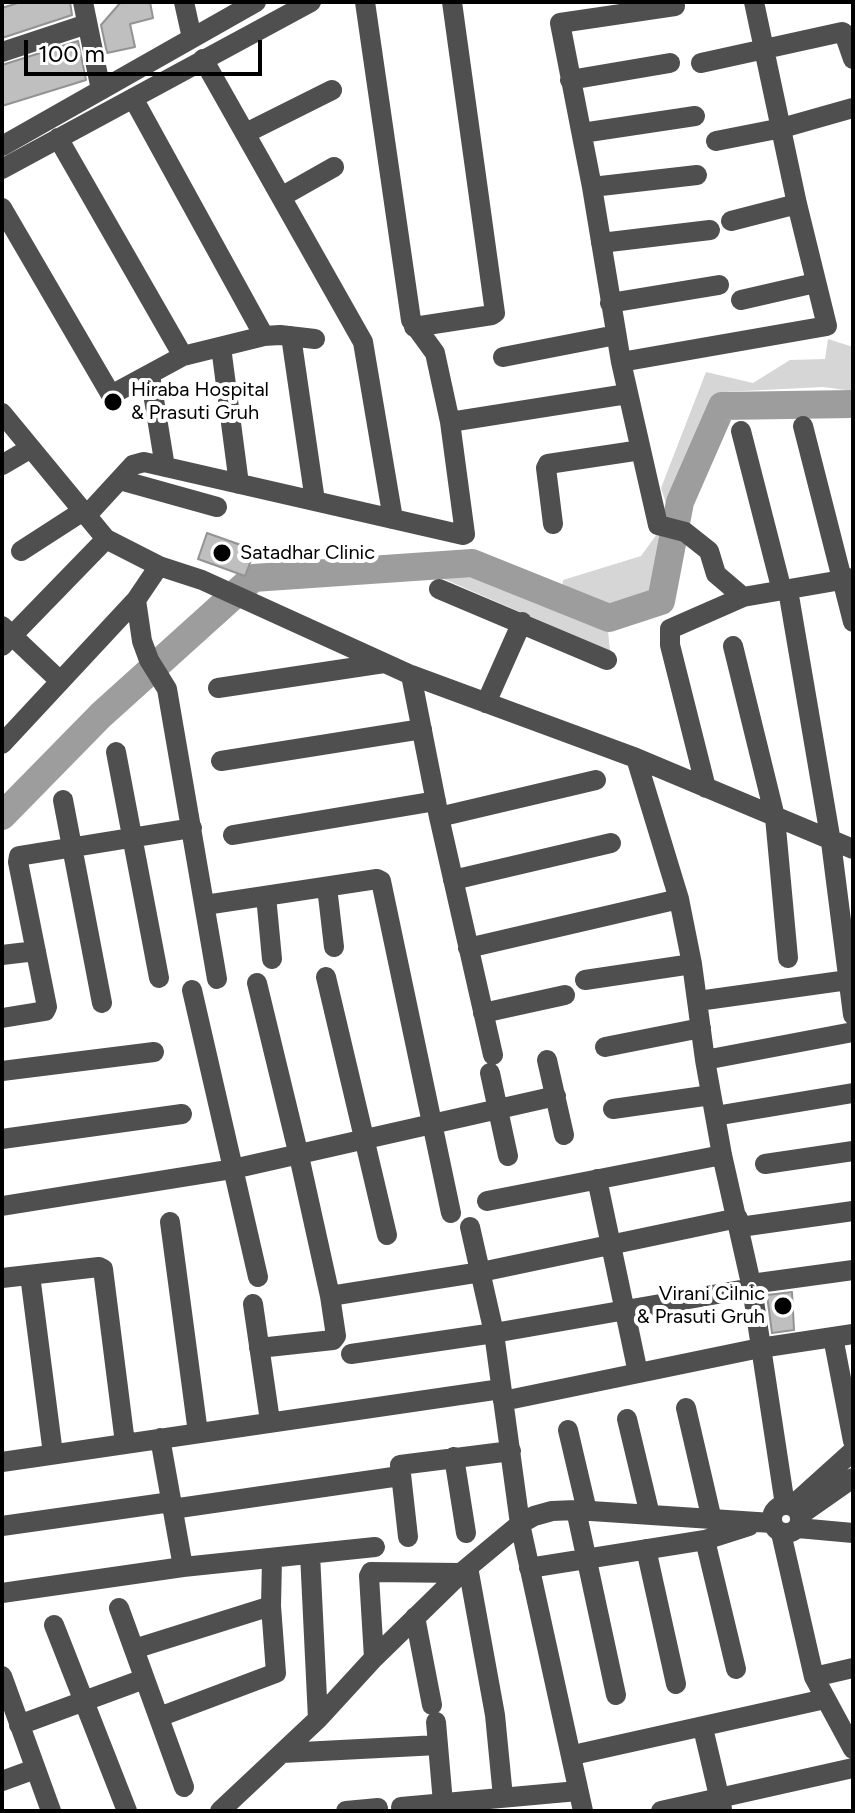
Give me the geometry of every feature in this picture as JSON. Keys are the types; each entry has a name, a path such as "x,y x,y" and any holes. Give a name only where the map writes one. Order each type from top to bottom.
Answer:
{"street":[{"path":"83,2 101,90"},
{"path":"184,2 192,38"},
{"path":"2,146 256,2"},
{"path":"2,169 311,2"},
{"path":"21,551 85,513 136,463 144,462 465,534 450,422 435,353 411,320 365,2"},
{"path":"414,327 495,313 452,2"},
{"path":"674,2 675,6 560,23 627,394 658,525 685,532 709,551 716,574 743,597"},
{"path":"621,362 825,328 827,325 797,204 754,2"},
{"path":"2,52 87,24"},
{"path":"701,63 842,32 851,49"},
{"path":"203,59 363,342 393,519"},
{"path":"570,80 670,63"},
{"path":"246,133 332,90"},
{"path":"133,98 264,336"},
{"path":"716,141 782,128 853,108"},
{"path":"582,133 695,116"},
{"path":"58,138 183,356"},
{"path":"281,197 334,167"},
{"path":"592,187 697,175"},
{"path":"731,221 797,204"},
{"path":"2,208 109,394 183,356 264,336 315,339"},
{"path":"601,243 710,230"},
{"path":"741,300 815,283"},
{"path":"610,303 719,285"},
{"path":"503,357 616,335"},
{"path":"291,336 315,501"},
{"path":"221,347 239,484"},
{"path":"150,375 165,467"},
{"path":"450,422 627,394"},
{"path":"2,413 106,539 159,566 202,580 411,675 636,758 853,849"},
{"path":"803,426 848,579 853,622"},
{"path":"741,431 785,590 831,842 853,1015"},
{"path":"2,465 31,448"},
{"path":"553,524 548,464 641,450"},
{"path":"120,480 217,507"},
{"path":"60,681 5,636 106,539"},
{"path":"2,744 136,600 159,566"},
{"path":"706,788 670,645 670,629 743,597 848,579"},
{"path":"439,589 607,660"},
{"path":"136,600 149,660 167,689 217,979"},
{"path":"486,703 522,622"},
{"path":"733,646 775,817 788,958"},
{"path":"218,688 385,663"},
{"path":"411,675 483,1013 497,1110 508,1156"},
{"path":"221,761 422,729"},
{"path":"116,752 159,978"},
{"path":"636,758 679,899 692,964 711,1095 751,1286 784,1519 814,1677 853,1749"},
{"path":"233,835 438,809 596,780"},
{"path":"63,800 102,1003"},
{"path":"2,1018 47,1009 18,859 21,855 192,828"},
{"path":"453,880 611,843"},
{"path":"205,905 377,879 382,882 451,1213"},
{"path":"327,887 334,947"},
{"path":"266,896 272,959"},
{"path":"468,948 679,899"},
{"path":"2,955 36,951"},
{"path":"585,980 692,964"},
{"path":"698,1001 850,973"},
{"path":"326,977 387,1235"},
{"path":"257,983 330,1296 335,1339 259,1348"},
{"path":"192,990 258,1277"},
{"path":"483,1013 565,995"},
{"path":"605,1047 701,1028"},
{"path":"705,1060 853,1032"},
{"path":"2,1071 154,1052"},
{"path":"547,1060 564,1135"},
{"path":"715,1116 853,1093"},
{"path":"613,1109 711,1095"},
{"path":"2,1206 299,1156 556,1096"},
{"path":"2,1139 182,1114"},
{"path":"765,1164 853,1151"},
{"path":"487,1201 722,1155"},
{"path":"597,1179 638,1373"},
{"path":"330,1296 481,1272 739,1222 853,1211"},
{"path":"170,1222 198,1433"},
{"path":"401,1807 580,1801 520,1524 494,1333 470,1227"},
{"path":"2,1278 103,1269 125,1443"},
{"path":"351,1354 494,1333 853,1270"},
{"path":"30,1275 53,1454"},
{"path":"253,1304 270,1421"},
{"path":"2,1462 270,1421 502,1395 843,1336 853,1441"},
{"path":"686,1408 712,1520"},
{"path":"627,1419 650,1515"},
{"path":"568,1430 587,1558 616,1695"},
{"path":"160,1438 183,1567"},
{"path":"408,1537 400,1476 402,1464 511,1451"},
{"path":"784,1519 853,1451"},
{"path":"454,1457 466,1533"},
{"path":"2,1526 400,1476"},
{"path":"529,1568 705,1540 784,1519 853,1478"},
{"path":"220,1811 318,1719 374,1658 464,1570 534,1516 552,1511 582,1511 712,1520 784,1519 853,1533"},
{"path":"705,1540 736,1669"},
{"path":"2,1593 183,1567 375,1547"},
{"path":"646,1549 676,1684"},
{"path":"310,1554 318,1719"},
{"path":"159,1717 276,1673 271,1606 272,1559"},
{"path":"374,1658 371,1572 464,1570"},
{"path":"464,1570 513,1801"},
{"path":"134,1649 271,1606"},
{"path":"119,1608 184,1787"},
{"path":"415,1617 452,1805"},
{"path":"54,1625 127,1811"},
{"path":"814,1677 853,1668"},
{"path":"2,1676 6,1700 19,1725 51,1811"},
{"path":"19,1725 144,1679"},
{"path":"582,1753 825,1699"},
{"path":"703,1728 721,1804"},
{"path":"282,1753 438,1745"},
{"path":"661,1811 721,1804 853,1768"},
{"path":"2,1781 35,1769"},
{"path":"346,1811 378,1808"}],"shaded area":[{"path":"828,339 853,347 853,391 823,387 723,392 696,441 678,506 670,553 647,597 606,607 561,595 563,580 641,556 670,516 661,488 706,372 753,383 790,360 825,359"},
{"path":"453,564 607,621 610,651 444,579"}],"building":[{"path":"21,2 70,2 72,15 2,38 2,8"},
{"path":"121,2 150,2 153,18 130,24 135,47 107,53 101,25"},
{"path":"78,41 86,80 2,106 2,65"},
{"path":"207,533 255,550 245,576 198,559"},
{"path":"792,1292 794,1330 772,1333 767,1295"}],"waterway":[{"path":"2,816 101,715 253,578 472,563 609,618 661,601 680,502 722,406 853,404"}],"place":[{"name":"Hiraba Hospital & Prasuti Gruh","path":"113,402"},
{"name":"Satadhar Clinic","path":"222,553"},
{"name":"Virani Cilnic & Prasuti Gruh","path":"783,1306"}]}
